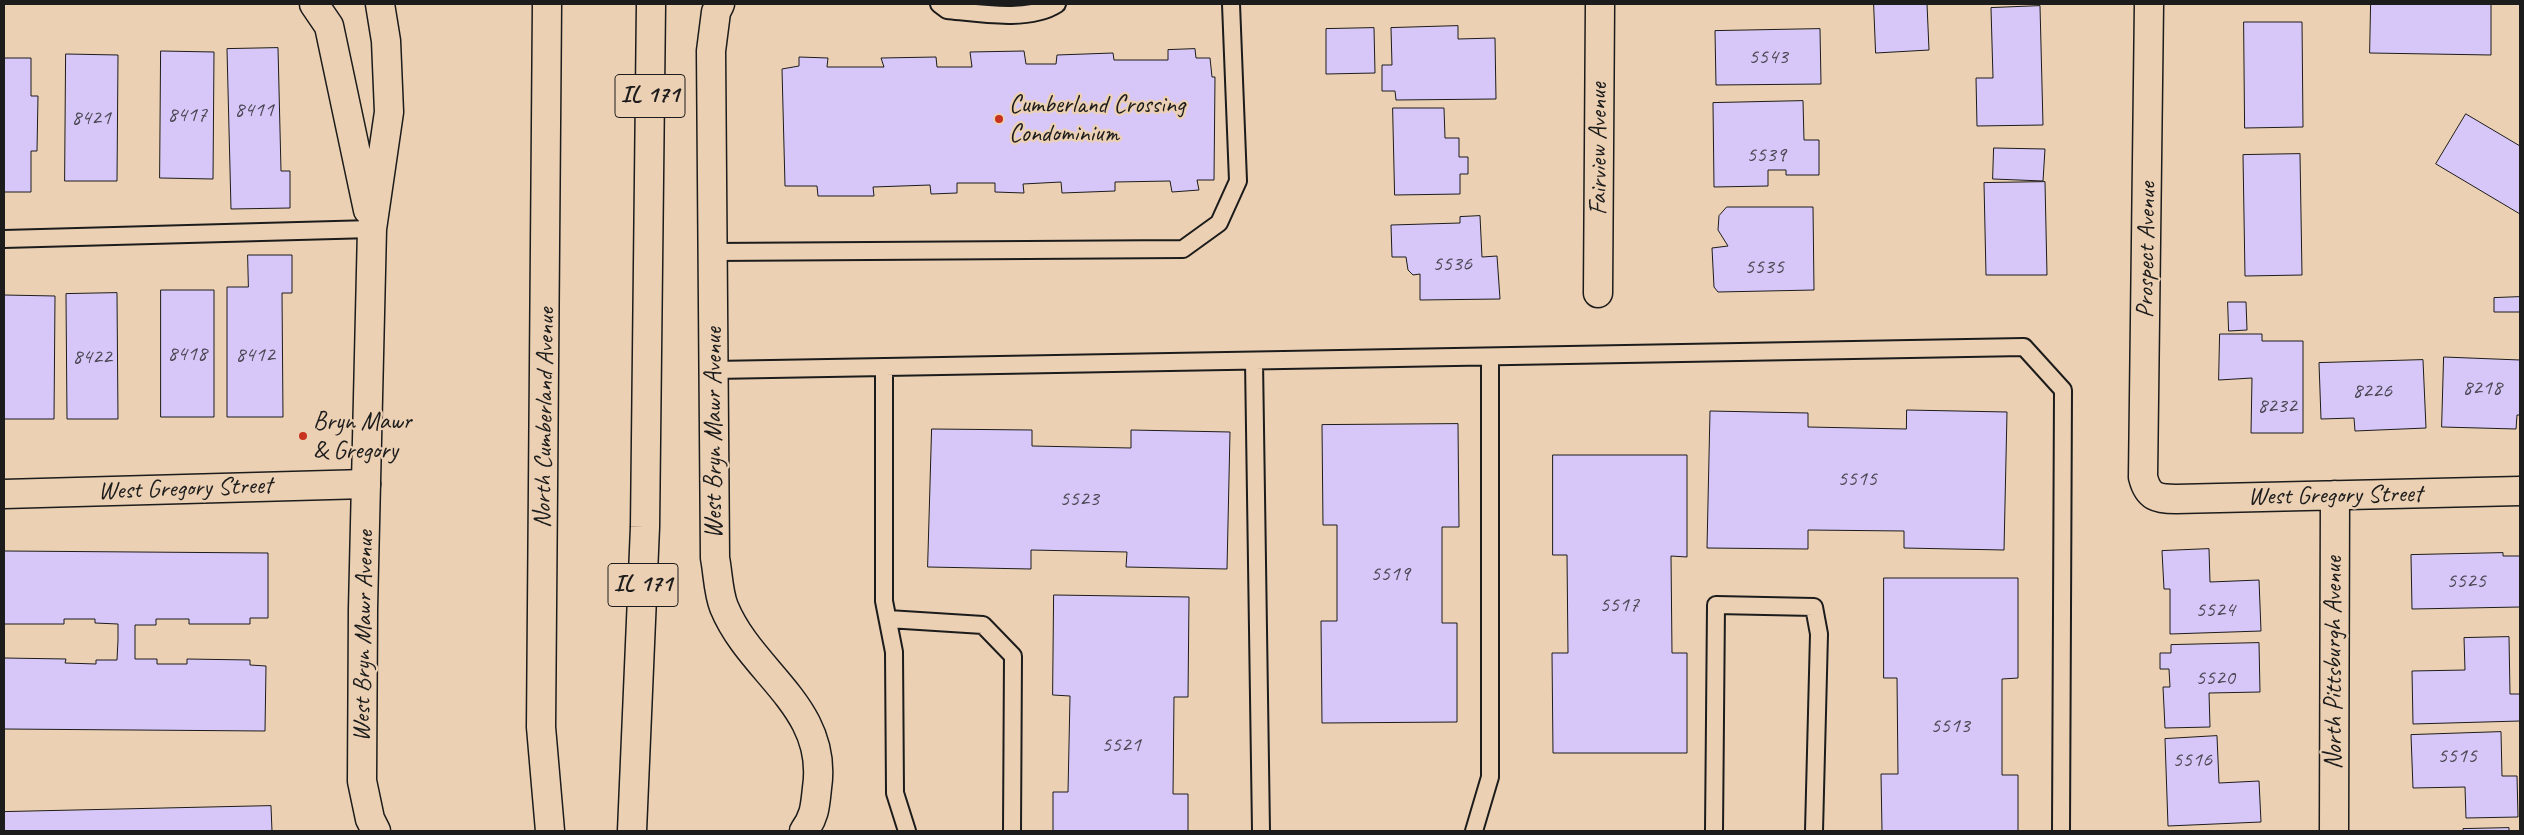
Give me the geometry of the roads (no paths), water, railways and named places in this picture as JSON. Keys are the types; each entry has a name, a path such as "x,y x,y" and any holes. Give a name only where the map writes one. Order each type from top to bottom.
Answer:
{"street":[{"name":"West Bryn Mawr Avenue","path":"314,4 329,26 372,229"},
{"name":"West Bryn Mawr Avenue","path":"376,831 370,820 362,781 372,229 389,112 386,41 380,4"},
{"name":"North Cumberland Avenue","path":"547,4 541,727 550,831"},
{"name":"IL 171","path":"632,831 645,527 652,4"},
{"name":"West Bryn Mawr Avenue","path":"720,4 716,12 711,51 715,558 724,606 746,645 798,707 816,743 819,779 813,819 804,831"},
{"name":"Fairview Avenue","path":"1598,293 1600,4"},
{"name":"Prospect Avenue","path":"2149,4 2143,476 2146,488 2151,494"},
{"name":"West Gregory Street","path":"4,494 366,484"},
{"name":"West Gregory Street","path":"2151,494 2163,499 2176,500 2520,491"},
{"name":"North Pittsburgh Avenue","path":"2334,831 2335,495"}],"lane":[{"path":"939,4 947,10 1004,16 1050,8 1057,4"},
{"path":"713,252 1182,249 1219,224 1238,181 1231,4"},
{"path":"4,239 372,229"},
{"path":"714,370 2024,347 2063,390 2061,831"},
{"path":"1474,831 1490,777 1490,357"},
{"path":"1254,361 1260,831"},
{"path":"884,368 884,601 894,652 895,793 907,831"},
{"path":"1714,831 1716,605 1814,607 1819,634 1814,831"},
{"path":"888,619 983,625 1013,656 1012,831"}],"place":[{"name":"Cumberland Crossing Condominium","path":"999,119"},
{"name":"Bryn Mawr & Gregory","path":"303,436"}]}
